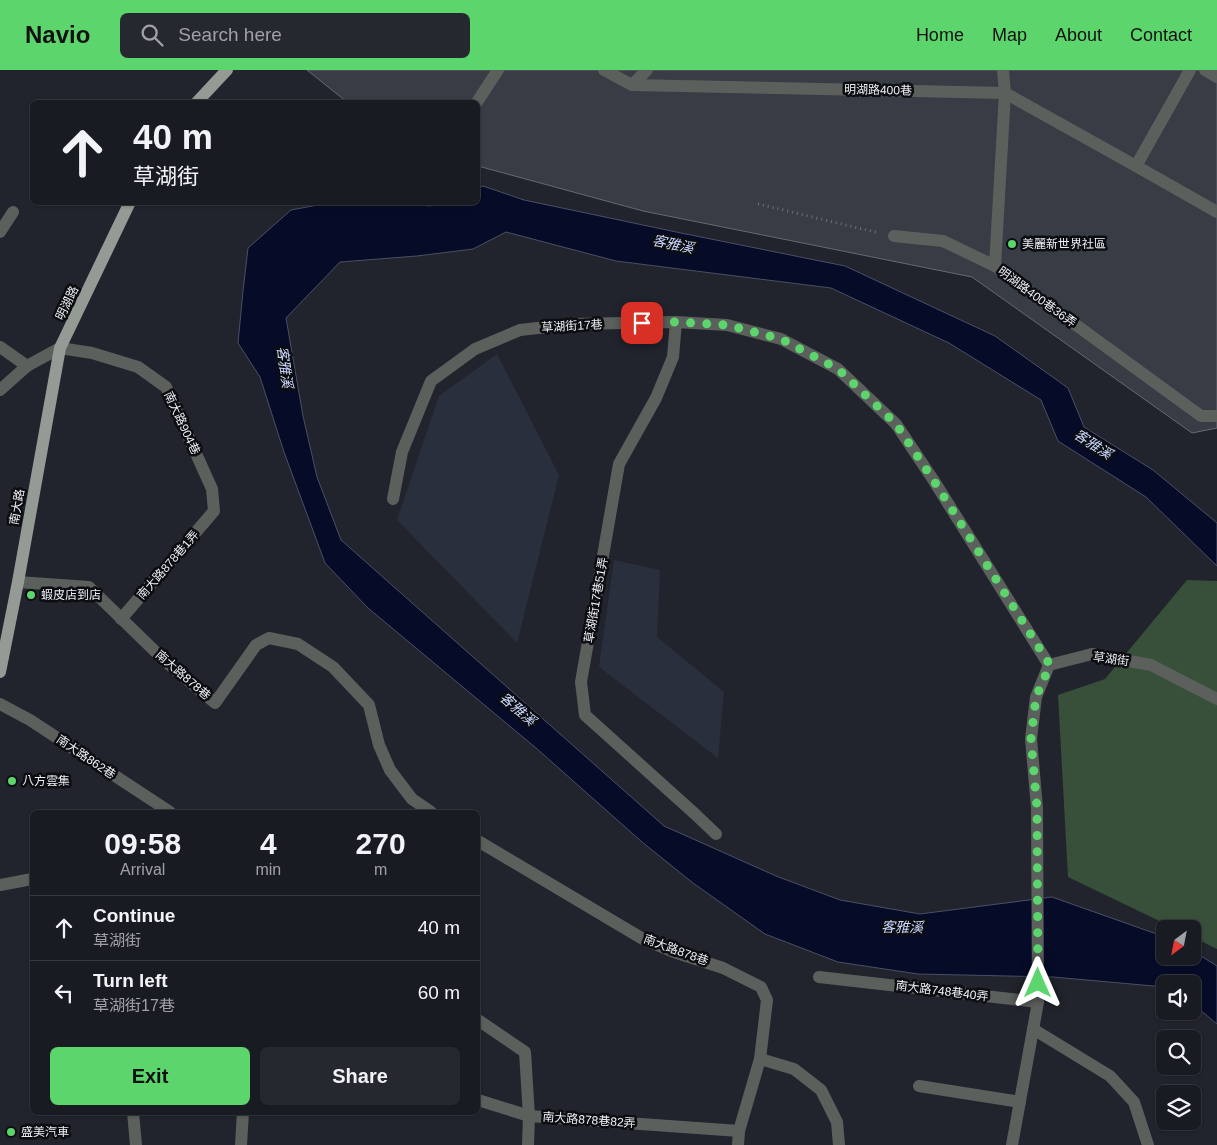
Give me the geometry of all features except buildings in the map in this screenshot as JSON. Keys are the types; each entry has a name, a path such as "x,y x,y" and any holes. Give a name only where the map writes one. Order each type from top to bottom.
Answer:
{"main road":[{"path":"199,100 227,70"},
{"name":"明湖路","path":"60,348 129,205"},
{"name":"南大路","path":"0,672 60,348"}],"street":[{"path":"477,100 498,70"},
{"name":"明湖路400巷","path":"604,70 632,85 1005,93 1217,212"},
{"path":"632,85 646,70"},
{"name":"明湖路400巷36弄","path":"1003,70 1005,93 995,266 1201,416 1217,416"},
{"path":"1136,166 1190,70"},
{"path":"1206,70 1217,76"},
{"path":"0,232 13,212"},
{"path":"894,236 943,241 995,266"},
{"name":"草湖街17巷","path":"393,500 402,452 432,381 475,349 520,330 573,324 676,322 727,325 781,339 838,369 896,424 1050,665"},
{"name":"草湖街17巷51弄","path":"676,322 673,357 656,398 619,464 581,682 585,716 716,834"},
{"path":"0,347 26,366"},
{"path":"0,390 26,366 60,348"},
{"name":"南大路904巷","path":"60,348 92,353 138,367 166,387 212,489 214,511"},
{"name":"南大路878巷1弄","path":"122,619 214,511"},
{"name":"南大路878巷","path":"18,582 89,587 166,662 215,703 256,645 269,638 298,644 333,668 369,705 379,745 390,770 412,799 428,810"},
{"name":"草湖街","path":"1050,665 1092,654 1151,665 1217,698"},
{"path":"1012,1145 1038,1002 1037,808 1031,739 1036,697 1050,665"},
{"name":"南大路862巷","path":"0,704 30,720 167,810"},
{"name":"南大路878巷","path":"480,842 643,939 674,952 723,968 760,987 767,1000 760,1059 739,1131 738,1145"},
{"path":"0,885 30,879"},
{"name":"南大路748巷40弄","path":"819,977 1038,1002"},
{"name":"南大路878巷82弄","path":"480,1021 524,1052 529,1116 739,1131"},
{"path":"1033,1029 1110,1076 1134,1102 1148,1145"},
{"path":"760,1059 794,1069 821,1090 837,1122 838,1145"},
{"path":"919,1086 1020,1102"},
{"path":"480,1101 529,1116 528,1145"},
{"path":"133,1115 136,1145"},
{"path":"241,1145 242,1115"}],"path":[{"path":"758,204 894,236"}],"shaded area":[{"path":"497,354 559,475 517,643 397,520 439,396"},
{"path":"614,560 660,570 657,637 724,692 718,758 599,667"}],"green space":[{"path":"1187,580 1217,581 1217,949 1201,941 1201,920 1157,920 1068,877 1058,695 1105,679"}],"water":[{"name":"客雅溪","path":"483,186 524,200 845,266 995,336 1068,388 1084,427 1153,470 1217,523 1217,566 1146,497 1058,441 1041,400 949,343 831,288 616,261 506,232 473,249 417,256 340,262 286,318 303,416 317,477 341,540 664,826 776,876 840,900 920,914 1052,897 1156,934 1156,965 1201,965 1201,956 1217,966 1217,1024 1201,1011 1201,975 1156,975 1156,986 1053,977 918,974 838,962 765,934 693,883 642,842 536,748 368,608 325,563 284,452 260,377 238,343 248,248 291,210 318,205 480,205 480,187"}],"place":[{"name":"美麗新世界社區","path":"1012,244"},
{"name":"蝦皮店到店","path":"31,595"},
{"name":"八方雲集","path":"12,781"},
{"name":"盛美汽車","path":"11,1132"}],"route":[{"path":"642,323 676,322 727,325 781,339 838,369 896,424 1050,665 1036,697 1031,739 1037,808 1038,983"}]}
